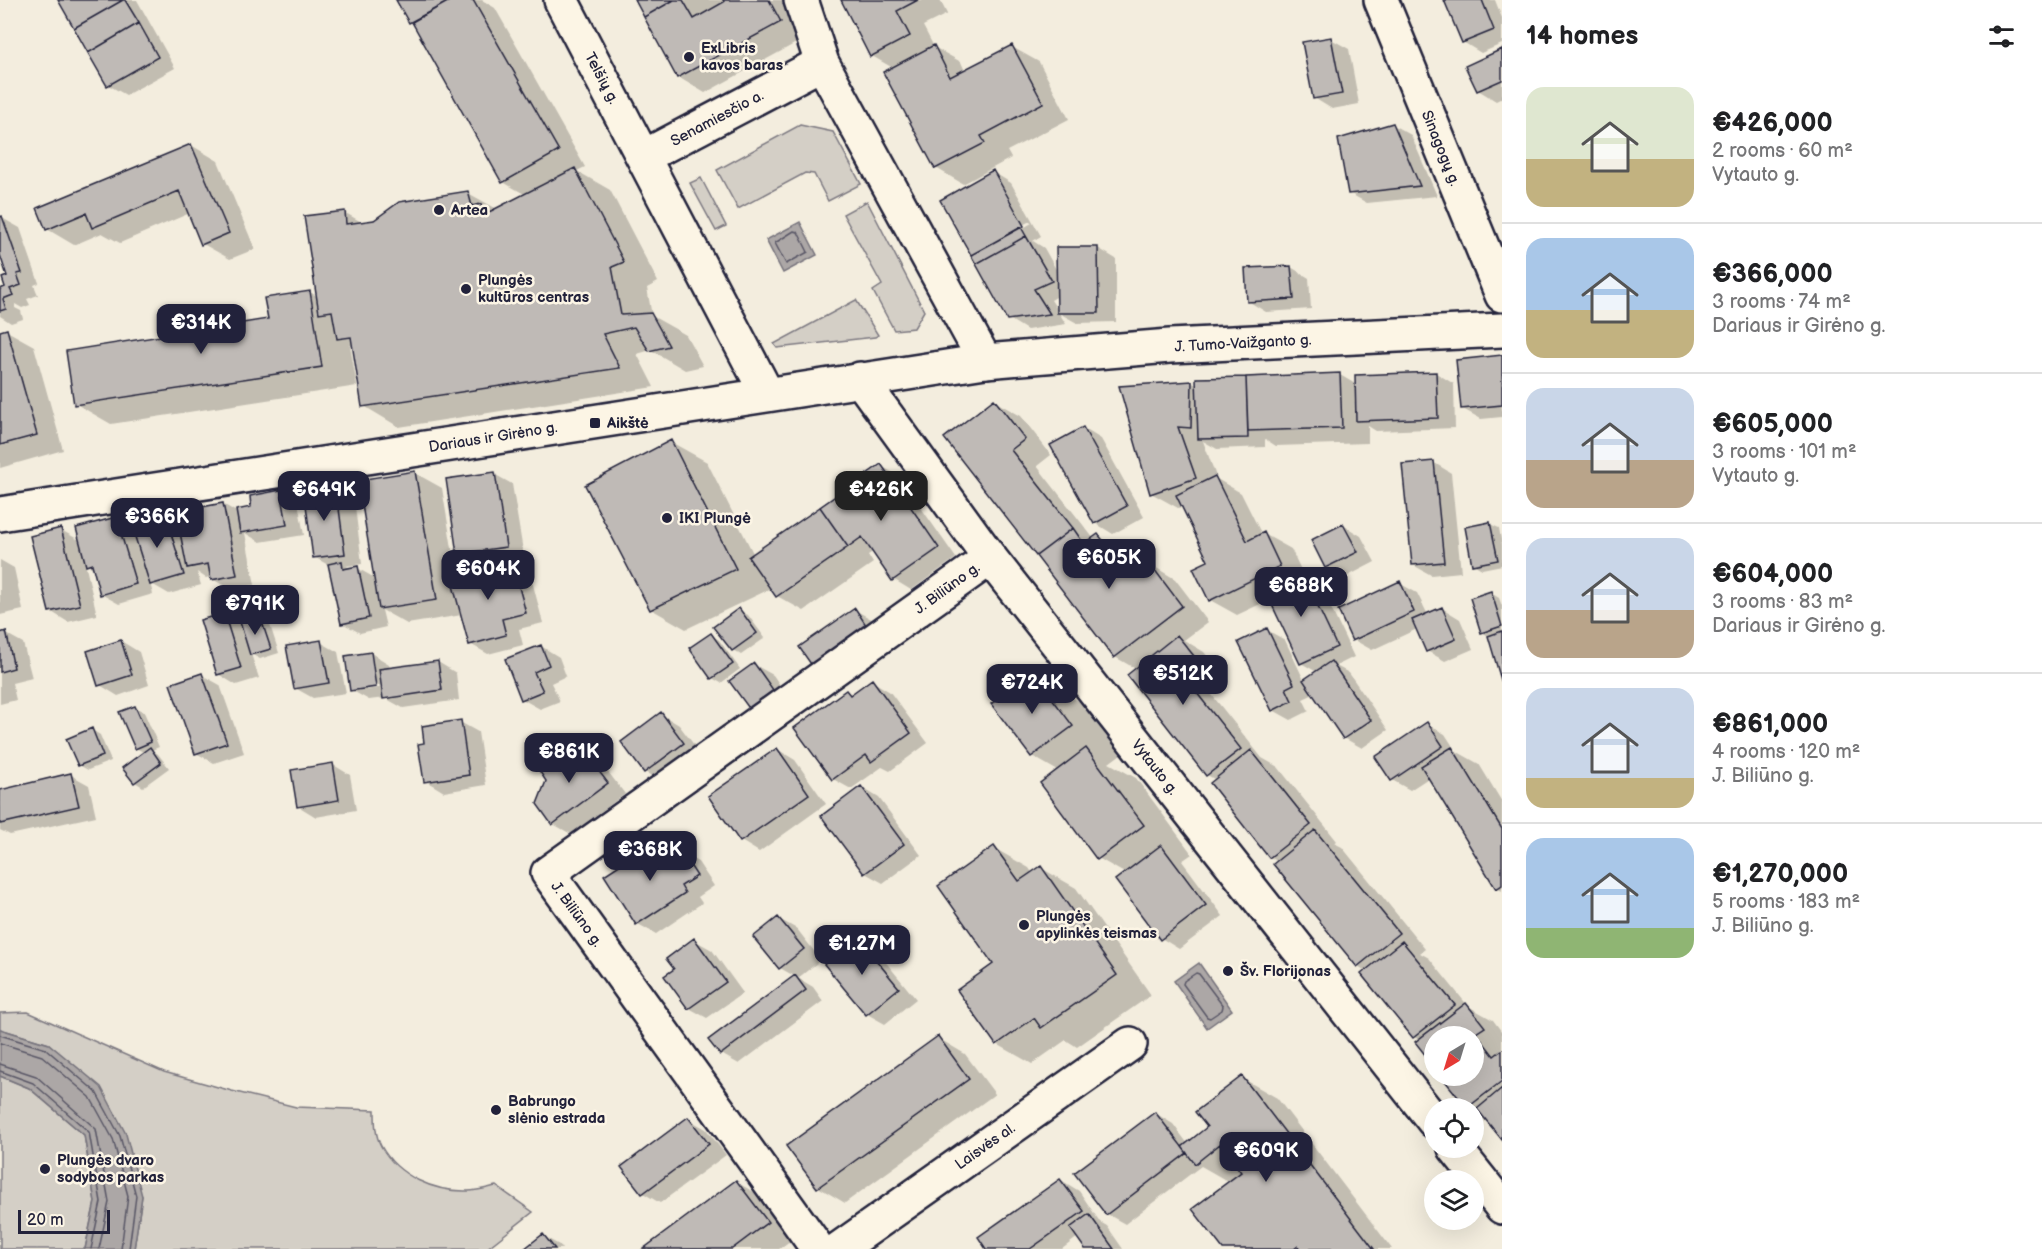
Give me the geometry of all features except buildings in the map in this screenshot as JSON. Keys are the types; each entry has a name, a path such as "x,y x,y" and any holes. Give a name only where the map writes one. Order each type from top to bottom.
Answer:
{"main road":[{"name":"Telšių g.","path":"561,0 643,157"},
{"path":"801,0 822,63 985,361"},
{"name":"Sinagogų g.","path":"1381,0 1502,295"},
{"name":"Senamiesčio a.","path":"643,157 822,63"},
{"path":"643,157 767,394"},
{"name":"J. Tumo-Vaižganto g.","path":"985,361 1170,346 1502,330"},
{"name":"Dariaus ir Girėno g.","path":"0,514 985,361"},
{"name":"Vytauto g.","path":"860,379 990,558 1424,1108"},
{"name":"J. Biliūno g.","path":"818,1249 548,873 990,558"},
{"name":"Laisvės al.","path":"839,1249 1130,1044"},
{"path":"1463,1158 1502,1207"}],"shaded area":[{"path":"800,125 833,132 861,184 828,201 814,174 805,173 738,209 717,170"},
{"path":"701,178 726,226 716,231 690,183"},
{"path":"867,201 924,311 914,328 894,330 873,291 882,285 843,214"},
{"path":"856,300 878,335 875,337 777,348 774,344"},
{"path":"28,1012 164,1072 296,1107 375,1110 376,1133 381,1146 388,1157 407,1174 430,1185 455,1191 496,1186 533,1212 486,1249 134,1249 142,1196 49,1044 0,1029 0,1013"},
{"name":"Plungės dvaro sodybos parkas","path":"0,1076 29,1088 84,1135 95,1202 85,1249 0,1249"}],"water":[{"path":"800,222 817,255 783,273 766,240"},
{"path":"1199,963 1232,1010 1207,1028 1174,981"},
{"path":"0,1029 49,1044 101,1087 126,1134 142,1196 134,1249 85,1249 95,1202 84,1135 29,1088 0,1076"}],"place":[{"name":"ExLibris kavos baras","path":"689,57"},
{"name":"Artea","path":"439,210"},
{"name":"Plungės kultūros centras","path":"466,289"},
{"name":"Aikštė","path":"595,423"},
{"name":"IKI Plungė","path":"667,518"},
{"name":"Plungės apylinkės teismas","path":"1024,925"},
{"name":"Šv. Florijonas","path":"1228,971"},
{"name":"Babrungo slėnio estrada","path":"496,1110"},
{"name":"Plungės dvaro sodybos parkas","path":"45,1169"}]}
